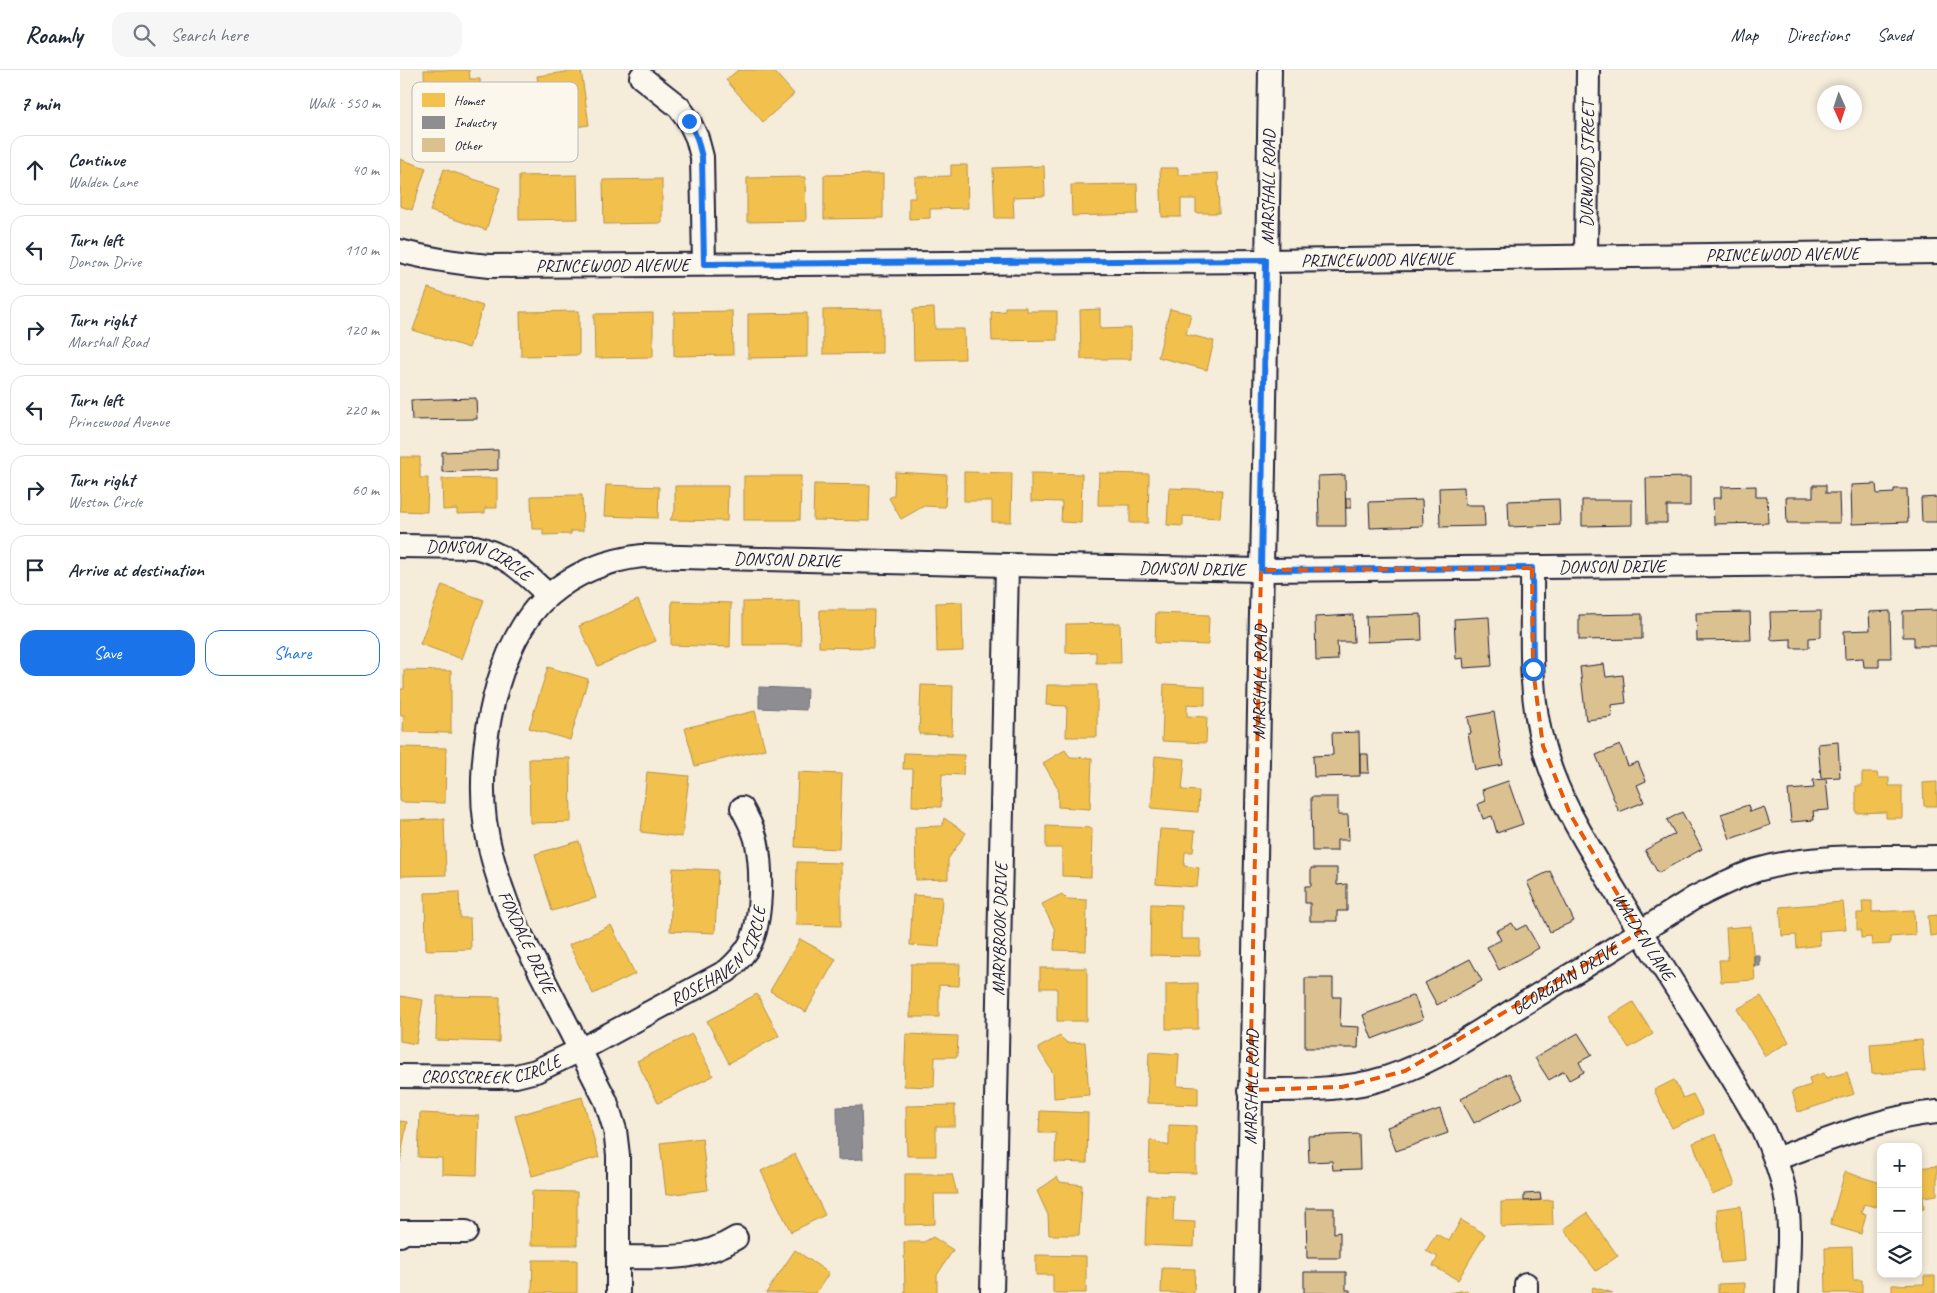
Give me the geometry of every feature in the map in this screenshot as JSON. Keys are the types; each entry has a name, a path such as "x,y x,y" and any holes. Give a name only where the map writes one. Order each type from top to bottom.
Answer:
{"street":[{"name":"MARSHALL ROAD","path":"1247,1293 1270,70"},
{"name":"DURWOOD STREET","path":"1586,256 1588,70"},
{"path":"642,77 679,107 689,121 697,138 702,157 704,264"},
{"name":"PRINCEWOOD AVENUE","path":"400,250 421,257 454,263 489,266 1266,260 1937,252"},
{"name":"DONSON CIRCLE","path":"400,546 475,547 485,549 503,556 517,565 548,595"},
{"name":"DONSON DRIVE","path":"548,595 571,579 598,566 618,559 642,556 1261,570 1937,564"},
{"name":"MARYBROOK DRIVE","path":"992,1293 1007,565"},
{"name":"WALDEN LANE","path":"1532,568 1533,669 1536,710 1543,746 1553,777 1570,814 1640,932 1748,1102 1763,1130 1776,1159 1785,1193 1789,1226 1787,1293"},
{"name":"FOXDALE DRIVE","path":"548,595 531,614 512,648 501,673 492,708 486,748 483,784 485,820 491,855 512,916 606,1101 614,1130 618,1155 618,1293"},
{"name":"ROSEHAVEN CIRCLE","path":"580,1050 727,971 741,957 750,944 754,934 760,893 757,844 752,826 742,808"},
{"name":"GEORGIAN DRIVE","path":"1250,1090 1308,1090 1342,1087 1372,1082 1405,1071 1454,1046 1694,898 1725,882 1756,870 1789,862 1828,858 1937,857"},
{"name":"CROSSCREEK CIRCLE","path":"400,1076 516,1076 536,1071 580,1050"},
{"path":"1776,1159 1876,1123 1915,1114 1937,1112"},
{"path":"400,1235 401,1232 466,1232"},
{"path":"618,1257 686,1257 705,1253 736,1238"}],"highlighted area":[{"path":"1532,568 1533,669 1543,746 1570,814 1640,932 1405,1071 1342,1087 1250,1090 1261,570"}],"building: Homes":[{"path":"424,70 469,70 470,79 480,79 480,82 424,82"},
{"path":"581,70 589,125 578,126 578,82 538,82 537,76"},
{"path":"738,70 773,70 794,94 763,122 726,80"},
{"path":"400,159 426,168 412,210 400,206"},
{"path":"951,165 967,165 968,208 930,209 930,218 909,219 909,198 915,198 915,177 951,176"},
{"path":"1044,166 1045,196 1013,197 1014,218 995,218 993,168"},
{"path":"1160,168 1178,168 1178,175 1218,173 1219,213 1196,213 1196,199 1181,199 1181,217 1162,217"},
{"path":"444,169 500,188 486,230 430,211"},
{"path":"883,174 883,218 824,219 824,175"},
{"path":"577,175 578,219 519,220 519,176"},
{"path":"805,177 806,221 747,222 747,178"},
{"path":"662,179 662,223 604,224 603,180"},
{"path":"1137,184 1138,214 1072,216 1071,185"},
{"path":"428,288 483,306 469,348 413,330"},
{"path":"1005,307 1026,307 1026,311 1057,311 1057,340 992,341 991,312 1005,311"},
{"path":"934,308 935,329 964,329 965,359 914,360 913,309"},
{"path":"882,309 882,353 823,354 823,310"},
{"path":"1100,309 1100,329 1131,328 1131,359 1081,359 1080,310"},
{"path":"1170,309 1191,314 1186,334 1214,341 1207,370 1158,357"},
{"path":"579,311 579,355 521,356 520,312"},
{"path":"732,311 733,355 674,356 674,312"},
{"path":"653,313 653,357 595,358 594,314"},
{"path":"807,313 807,357 748,358 748,314"},
{"path":"400,457 420,457 420,478 428,478 427,512 400,511"},
{"path":"895,472 947,475 945,507 924,506 901,519 889,498 894,495"},
{"path":"964,472 1012,473 1011,522 992,522 992,501 964,501"},
{"path":"1031,473 1082,474 1081,523 1061,522 1062,502 1031,501"},
{"path":"1099,473 1149,474 1148,523 1130,523 1130,505 1098,505"},
{"path":"744,476 801,476 800,520 744,520"},
{"path":"497,478 497,508 485,508 485,513 457,514 457,509 443,510 442,479"},
{"path":"814,484 870,485 869,521 813,520"},
{"path":"606,485 659,487 658,518 604,516"},
{"path":"675,486 728,486 727,521 670,520 675,511"},
{"path":"1169,488 1222,490 1220,518 1183,516 1183,526 1167,525"},
{"path":"582,495 583,531 571,531 571,534 543,535 543,529 532,529 531,496"},
{"path":"442,585 484,600 462,659 420,644"},
{"path":"638,600 656,641 598,666 579,626"},
{"path":"672,601 731,603 730,647 671,645"},
{"path":"800,601 801,645 743,645 743,602"},
{"path":"962,602 963,651 937,652 936,603"},
{"path":"820,610 874,610 873,648 819,647"},
{"path":"1156,613 1209,615 1208,645 1155,643"},
{"path":"1120,623 1121,663 1096,663 1096,652 1066,653 1066,624"},
{"path":"548,667 588,679 570,740 529,728"},
{"path":"404,670 451,671 451,733 403,732 404,715 400,715 400,689 404,689"},
{"path":"1164,684 1205,686 1205,705 1187,704 1187,716 1207,717 1206,743 1162,741"},
{"path":"921,685 953,686 952,735 919,734"},
{"path":"1047,685 1097,685 1097,737 1066,737 1067,706 1046,705"},
{"path":"755,711 765,749 695,766 685,728"},
{"path":"400,747 446,748 445,803 400,802"},
{"path":"1065,750 1070,757 1092,758 1090,809 1058,807 1058,788 1043,763"},
{"path":"904,753 964,755 963,775 942,774 941,807 912,806 913,769 903,769"},
{"path":"1155,756 1185,759 1182,790 1199,791 1198,812 1151,808"},
{"path":"570,758 571,822 530,823 529,759"},
{"path":"647,772 689,776 682,837 641,832"},
{"path":"798,772 842,774 839,849 795,847"},
{"path":"1862,773 1877,773 1878,778 1889,778 1889,786 1902,786 1902,818 1886,818 1886,812 1856,813 1856,786 1862,786"},
{"path":"1937,782 1937,806 1924,806 1923,783"},
{"path":"944,818 966,833 948,859 948,879 916,880 915,827 942,826"},
{"path":"444,819 446,875 400,876 400,820"},
{"path":"1046,826 1092,828 1091,877 1062,876 1062,848 1046,848"},
{"path":"1160,829 1195,831 1193,852 1185,852 1184,866 1199,868 1197,887 1156,884"},
{"path":"579,841 596,898 552,911 535,854"},
{"path":"797,862 841,863 841,926 796,925"},
{"path":"673,868 718,870 715,933 670,931"},
{"path":"459,892 460,918 470,918 471,949 426,950 425,893"},
{"path":"1062,894 1067,899 1087,900 1086,951 1054,950 1055,930 1042,904"},
{"path":"913,895 942,897 939,947 910,945"},
{"path":"1862,901 1872,901 1872,912 1914,910 1915,935 1890,937 1890,944 1872,945 1871,937 1861,938 1861,930 1857,930 1857,913 1863,913"},
{"path":"1843,902 1846,929 1819,931 1820,945 1797,948 1796,935 1782,936 1780,907"},
{"path":"1151,904 1181,905 1181,939 1200,939 1200,956 1150,955"},
{"path":"1937,915 1937,935 1930,936 1928,916"},
{"path":"611,925 635,974 593,994 569,945"},
{"path":"1751,926 1755,980 1721,982 1719,960 1728,960 1726,928"},
{"path":"800,939 836,959 806,1012 770,991"},
{"path":"911,964 960,964 959,986 939,985 939,1017 910,1017"},
{"path":"1040,968 1087,968 1087,1021 1057,1021 1057,988 1040,988"},
{"path":"1198,983 1198,1029 1166,1029 1166,984"},
{"path":"757,994 779,1036 729,1063 707,1021"},
{"path":"400,996 423,1000 416,1044 400,1041"},
{"path":"437,996 500,997 499,1042 436,1040"},
{"path":"1761,996 1789,1042 1765,1056 1737,1009"},
{"path":"1633,1002 1653,1034 1629,1048 1609,1017"},
{"path":"692,1034 713,1076 658,1103 637,1061"},
{"path":"906,1034 958,1036 957,1057 935,1057 934,1087 904,1086"},
{"path":"1060,1036 1067,1043 1085,1042 1089,1095 1054,1098 1053,1073 1038,1048"},
{"path":"1922,1040 1925,1071 1872,1074 1870,1044"},
{"path":"1149,1052 1179,1054 1177,1086 1198,1087 1198,1105 1147,1103"},
{"path":"1847,1072 1854,1094 1798,1112 1792,1091 1811,1085 1809,1078 1824,1073 1826,1078"},
{"path":"1674,1080 1683,1098 1693,1094 1703,1114 1672,1128 1654,1090"},
{"path":"582,1097 599,1157 532,1176 515,1116"},
{"path":"955,1105 955,1126 936,1126 936,1156 907,1156 906,1106"},
{"path":"1040,1111 1088,1113 1087,1163 1055,1162 1056,1133 1039,1133"},
{"path":"420,1113 479,1116 477,1175 442,1174 442,1158 418,1157"},
{"path":"400,1121 407,1122 400,1162"},
{"path":"1169,1125 1196,1126 1196,1173 1149,1172 1150,1140 1169,1146"},
{"path":"1716,1134 1735,1185 1712,1194 1693,1143"},
{"path":"702,1138 708,1190 666,1195 660,1143"},
{"path":"795,1154 825,1215 791,1232 761,1171"},
{"path":"1937,1166 1937,1195 1923,1197 1924,1209 1922,1209 1922,1168"},
{"path":"1845,1172 1877,1182 1877,1204 1876,1207 1864,1204 1861,1213 1866,1214 1861,1234 1830,1225"},
{"path":"905,1174 952,1174 957,1194 934,1194 935,1224 905,1225"},
{"path":"1057,1177 1060,1182 1082,1185 1079,1235 1049,1235 1048,1215 1037,1191"},
{"path":"532,1191 577,1192 577,1245 531,1245"},
{"path":"1147,1195 1174,1196 1173,1221 1195,1222 1194,1247 1145,1245"},
{"path":"1552,1200 1553,1225 1501,1227 1501,1202"},
{"path":"1741,1206 1745,1261 1721,1263 1717,1209"},
{"path":"1587,1213 1618,1256 1596,1271 1564,1229"},
{"path":"1461,1220 1485,1234 1458,1280 1433,1266 1438,1257 1426,1251 1436,1234 1449,1241"},
{"path":"933,1237 953,1250 937,1275 937,1293 905,1293 904,1242 924,1242"},
{"path":"1852,1247 1853,1280 1862,1280 1862,1293 1826,1293 1825,1248"},
{"path":"795,1250 829,1273 816,1293 766,1293"},
{"path":"1036,1255 1086,1256 1086,1293 1053,1293 1053,1275 1036,1275"},
{"path":"533,1260 577,1260 577,1293 532,1293"},
{"path":"1162,1268 1195,1269 1194,1293 1161,1293"},
{"path":"1924,1276 1935,1276 1935,1293 1892,1293 1892,1285 1924,1284"},
{"path":"1745,1283 1745,1293 1718,1293 1718,1284"},
{"path":"1593,1287 1613,1293 1591,1293"},
{"path":"1467,1290 1468,1293 1448,1293"}],"building: Industry":[{"path":"759,687 807,689 806,710 759,708"},
{"path":"1754,955 1760,955 1760,966 1754,966"},
{"path":"861,1106 863,1159 838,1160 837,1107"}],"building: Other":[{"path":"476,398 477,419 412,420 411,400"},
{"path":"498,450 498,470 442,472 442,452"},
{"path":"1345,475 1346,526 1319,526 1318,476"},
{"path":"1690,477 1690,506 1667,506 1667,523 1647,523 1646,478"},
{"path":"1876,484 1877,494 1894,493 1894,489 1907,489 1908,522 1852,524 1851,485"},
{"path":"1813,485 1826,485 1826,493 1839,493 1840,523 1787,523 1786,497 1813,497"},
{"path":"1756,486 1756,497 1767,497 1768,523 1714,524 1713,498 1721,498 1721,487"},
{"path":"1464,487 1465,505 1484,505 1485,526 1440,527 1439,488"},
{"path":"1937,497 1937,522 1922,522 1921,498"},
{"path":"1346,498 1351,498 1351,508 1346,508"},
{"path":"1559,499 1560,525 1509,527 1508,501"},
{"path":"1422,500 1423,526 1370,528 1369,502"},
{"path":"1582,500 1632,500 1632,525 1582,526"},
{"path":"1937,610 1937,646 1914,646 1914,637 1903,637 1903,611"},
{"path":"1821,611 1821,637 1809,638 1809,648 1791,648 1791,639 1771,640 1770,612"},
{"path":"1890,611 1891,658 1879,658 1879,667 1864,667 1863,658 1845,659 1844,631 1870,630 1869,612"},
{"path":"1750,612 1751,640 1697,641 1696,613"},
{"path":"1421,614 1422,640 1367,642 1366,616"},
{"path":"1642,614 1642,639 1579,640 1579,615"},
{"path":"1353,615 1354,642 1337,642 1338,660 1316,661 1315,617"},
{"path":"1489,617 1492,666 1464,668 1463,658 1456,659 1454,619"},
{"path":"1604,664 1606,677 1623,675 1626,703 1611,705 1612,717 1586,720 1580,667"},
{"path":"1494,712 1503,765 1475,770 1468,734 1471,733 1468,717"},
{"path":"1359,732 1360,776 1314,777 1313,756 1333,755 1332,733"},
{"path":"1838,742 1840,777 1821,778 1818,744"},
{"path":"1620,745 1628,766 1638,762 1646,781 1637,785 1644,802 1619,812 1596,755"},
{"path":"1360,754 1368,754 1369,773 1360,773"},
{"path":"1826,779 1829,810 1813,811 1814,820 1791,822 1788,790 1814,788 1813,780"},
{"path":"1508,781 1523,824 1497,833 1492,816 1483,819 1478,804 1486,801 1482,790"},
{"path":"1311,797 1338,797 1338,815 1348,815 1349,840 1337,840 1337,851 1312,851"},
{"path":"1748,805 1750,812 1764,807 1770,825 1730,839 1721,814"},
{"path":"1682,812 1702,849 1658,873 1645,850 1675,834 1667,820"},
{"path":"1311,868 1337,868 1337,885 1347,884 1347,911 1337,911 1337,921 1310,921 1310,903 1305,903 1305,886 1311,886"},
{"path":"1550,871 1574,921 1550,932 1527,882"},
{"path":"1512,923 1516,930 1526,925 1539,948 1499,970 1487,947 1501,940 1496,931"},
{"path":"1470,959 1482,981 1437,1005 1425,983"},
{"path":"1305,978 1333,978 1333,997 1341,997 1340,1026 1359,1027 1358,1048 1305,1048"},
{"path":"1414,995 1423,1019 1372,1039 1363,1015"},
{"path":"1578,1033 1592,1055 1579,1062 1584,1072 1569,1080 1564,1071 1549,1080 1535,1058"},
{"path":"1509,1073 1523,1098 1474,1123 1461,1099"},
{"path":"1440,1109 1448,1133 1396,1151 1387,1127"},
{"path":"1359,1134 1360,1169 1333,1170 1332,1161 1309,1162 1308,1136"},
{"path":"1540,1193 1541,1200 1524,1201 1524,1194"},
{"path":"1306,1208 1334,1208 1334,1233 1340,1232 1340,1258 1307,1258"},
{"path":"1304,1272 1346,1272 1346,1290 1350,1290 1350,1293 1304,1293"}],"route":[{"path":"689,121 697,138 702,157 704,264 1266,260 1261,570 1532,568 1533,669"}]}
